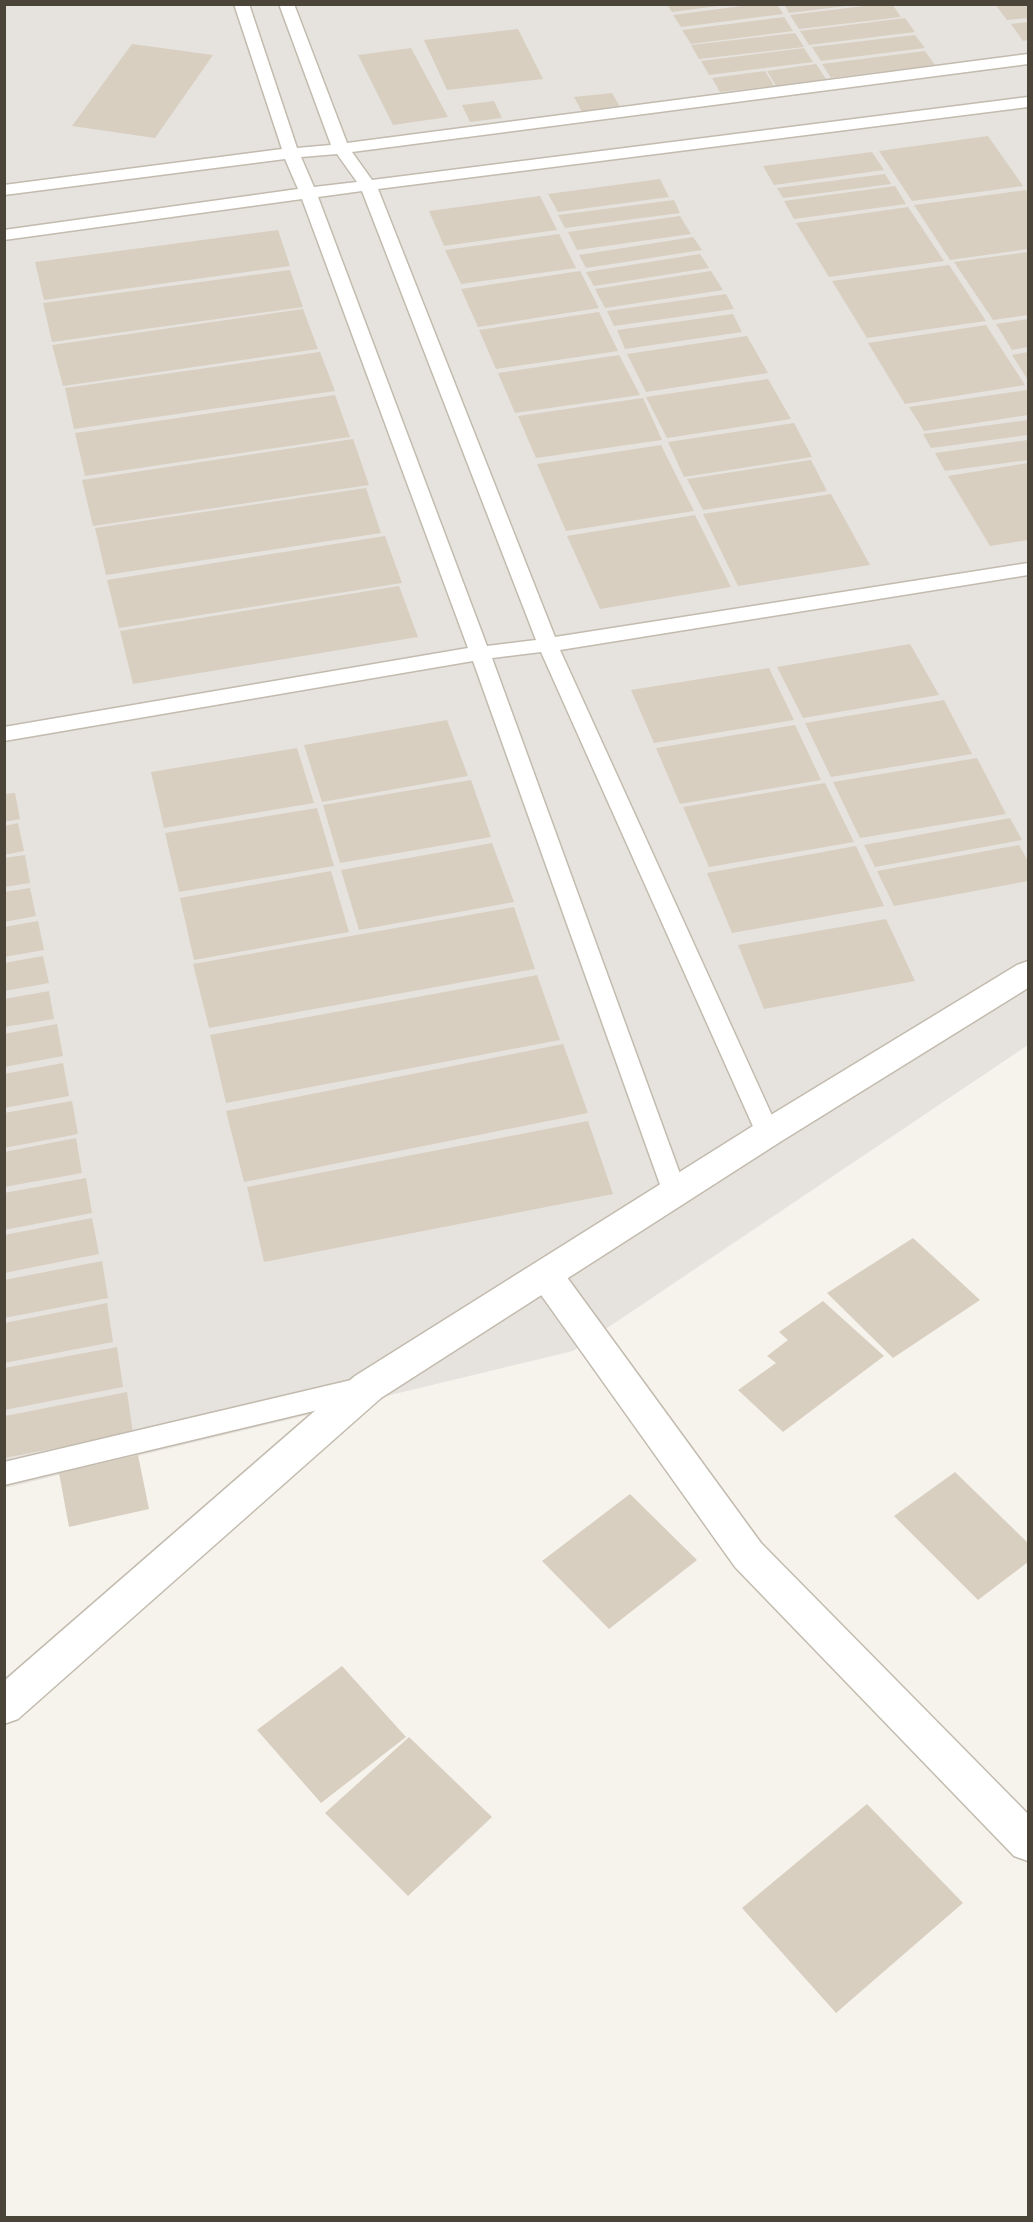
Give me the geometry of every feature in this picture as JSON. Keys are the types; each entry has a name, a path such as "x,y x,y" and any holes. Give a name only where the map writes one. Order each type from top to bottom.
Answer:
{"street":[{"path":"4,1706 368,1387 768,1133 1029,973"},
{"path":"546,1275 748,1555 1029,1842"}],"lane":[{"path":"241,4 291,153 480,654 675,1193"},
{"path":"286,4 341,149 369,187 548,645 768,1133"},
{"path":"4,190 291,153 341,149 1029,59"},
{"path":"4,235 308,193 1029,102"},
{"path":"4,734 480,654 1029,569"},
{"path":"4,1474 368,1387"}],"shaded area":[{"path":"4,5 1028,5 1028,1045 573,1351 5,1488"}],"building":[{"path":"667,4 717,4 718,6 672,12"},
{"path":"757,4 777,4 783,14 681,27 673,15"},
{"path":"784,4 845,4 846,6 789,13"},
{"path":"892,4 901,17 799,29 790,15"},
{"path":"995,4 1028,4 1028,18 1007,20"},
{"path":"784,17 793,31 691,44 682,30"},
{"path":"905,18 915,32 809,45 800,31"},
{"path":"1028,22 1028,40 1023,41 1011,24"},
{"path":"518,29 543,79 447,90 424,40"},
{"path":"795,33 804,47 699,59 691,45"},
{"path":"915,35 925,48 821,61 812,47"},
{"path":"132,44 213,55 155,138 72,126"},
{"path":"411,48 448,117 393,125 358,55"},
{"path":"804,48 813,62 709,75 701,61"},
{"path":"925,51 935,65 831,78 822,64"},
{"path":"816,64 826,79 776,86 767,71"},
{"path":"765,71 774,86 720,92 712,78"},
{"path":"612,93 620,107 582,112 574,97"},
{"path":"494,101 502,118 470,122 462,105"},
{"path":"988,136 1023,186 912,201 879,151"},
{"path":"872,152 884,170 774,185 763,166"},
{"path":"885,174 891,184 783,198 777,188"},
{"path":"660,179 669,197 558,212 548,194"},
{"path":"895,186 906,204 794,219 784,201"},
{"path":"1026,190 1028,194 1028,249 950,260 914,205"},
{"path":"540,196 557,230 444,246 429,211"},
{"path":"674,200 680,213 565,228 558,215"},
{"path":"908,207 944,261 829,277 796,223"},
{"path":"680,216 691,234 577,250 568,232"},
{"path":"278,230 290,266 44,300 35,262"},
{"path":"559,234 576,268 461,284 445,250"},
{"path":"693,237 702,250 586,268 579,255"},
{"path":"1028,252 1028,315 993,320 954,262"},
{"path":"700,254 709,268 594,286 586,272"},
{"path":"949,265 986,321 867,338 832,281"},
{"path":"290,270 303,307 52,342 43,303"},
{"path":"580,271 599,308 478,327 461,289"},
{"path":"711,271 723,290 605,308 595,289"},
{"path":"726,294 734,309 614,326 607,311"},
{"path":"303,309 318,349 63,386 52,345"},
{"path":"599,312 618,351 496,369 479,330"},
{"path":"733,314 742,332 625,349 617,330"},
{"path":"1028,319 1028,347 1012,350 996,324"},
{"path":"986,325 1025,385 905,404 868,343"},
{"path":"747,336 768,373 646,392 627,354"},
{"path":"320,352 335,391 74,429 65,388"},
{"path":"1028,352 1028,380 1012,355"},
{"path":"619,355 640,395 515,413 498,373"},
{"path":"768,379 791,419 667,438 646,397"},
{"path":"1027,390 1028,415 924,431 909,407"},
{"path":"335,395 350,437 85,476 75,433"},
{"path":"643,398 662,440 536,458 518,416"},
{"path":"1028,420 1028,435 931,448 923,434"},
{"path":"794,423 812,457 684,477 668,442"},
{"path":"353,439 369,485 93,526 82,480"},
{"path":"1028,440 1028,460 945,471 935,453"},
{"path":"661,445 694,511 566,531 537,464"},
{"path":"811,460 827,491 703,510 687,479"},
{"path":"1028,463 1028,540 990,546 948,476"},
{"path":"366,488 381,533 106,575 95,528"},
{"path":"831,494 870,565 738,586 703,514"},
{"path":"695,515 731,587 600,609 567,536"},
{"path":"385,536 402,583 119,628 107,580"},
{"path":"399,586 418,637 133,684 120,631"},
{"path":"910,644 939,695 803,718 777,667"},
{"path":"769,668 794,720 654,743 631,690"},
{"path":"944,700 972,754 831,777 805,723"},
{"path":"447,720 468,776 322,802 304,745"},
{"path":"795,725 821,780 680,804 656,748"},
{"path":"297,748 314,803 164,828 151,772"},
{"path":"977,758 1006,814 860,838 833,782"},
{"path":"471,780 491,837 340,863 323,805"},
{"path":"825,783 854,842 709,867 683,807"},
{"path":"15,793 20,819 4,822 4,794"},
{"path":"317,808 334,866 179,892 165,833"},
{"path":"1010,818 1022,840 875,867 864,845"},
{"path":"18,823 24,851 4,855 4,826"},
{"path":"492,843 514,902 359,930 341,870"},
{"path":"1019,845 1028,861 1028,881 894,906 877,871"},
{"path":"856,846 884,906 732,933 707,873"},
{"path":"25,855 30,883 4,887 4,858"},
{"path":"331,871 349,932 194,960 180,898"},
{"path":"30,888 36,916 4,922 4,892"},
{"path":"514,907 535,969 209,1028 193,964"},
{"path":"886,919 915,981 764,1009 738,945"},
{"path":"38,921 44,950 4,957 4,927"},
{"path":"43,956 49,983 4,991 4,963"},
{"path":"537,975 560,1040 226,1103 210,1035"},
{"path":"49,991 54,1019 4,1027 4,999"},
{"path":"57,1024 63,1056 4,1067 4,1034"},
{"path":"563,1044 588,1113 244,1182 226,1111"},
{"path":"63,1063 69,1096 4,1108 4,1074"},
{"path":"72,1101 78,1134 4,1148 4,1113"},
{"path":"588,1121 613,1194 264,1262 247,1187"},
{"path":"76,1138 82,1173 4,1187 4,1152"},
{"path":"86,1178 92,1213 4,1230 4,1193"},
{"path":"92,1218 99,1254 4,1273 4,1235"},
{"path":"913,1238 980,1300 893,1358 827,1293"},
{"path":"102,1261 108,1298 4,1318 4,1280"},
{"path":"823,1301 884,1356 783,1432 738,1390 776,1363 767,1356 788,1340 779,1332"},
{"path":"107,1303 113,1342 4,1363 4,1323"},
{"path":"117,1347 123,1387 4,1410 4,1368"},
{"path":"127,1392 133,1433 5,1458 5,1416"},
{"path":"138,1455 149,1509 69,1527 59,1473"},
{"path":"955,1472 1028,1543 1028,1562 978,1600 894,1516"},
{"path":"630,1494 697,1560 609,1629 542,1561"},
{"path":"342,1666 406,1737 321,1803 257,1730"},
{"path":"409,1737 492,1817 408,1896 325,1813"},
{"path":"867,1804 963,1903 836,2013 742,1908"}]}
